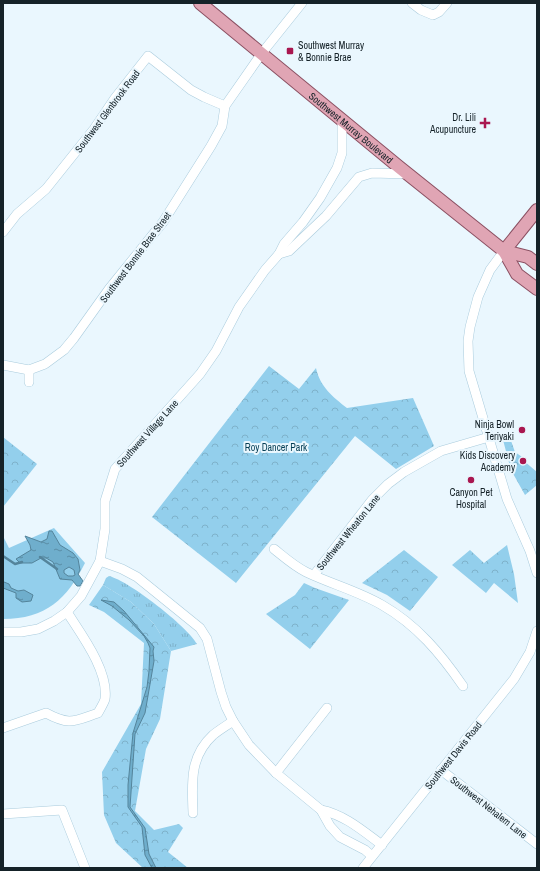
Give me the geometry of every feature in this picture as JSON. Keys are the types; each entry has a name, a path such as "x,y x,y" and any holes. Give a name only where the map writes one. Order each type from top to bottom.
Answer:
{"main road":[{"name":"Southwest Murray Boulevard","path":"200,3 342,121 504,251 517,274 537,289"},
{"path":"504,251 537,210"},
{"name":"Southwest Murray Boulevard","path":"504,251 528,257 537,264"}],"street":[{"name":"Southwest Bonnie Brae Street","path":"29,370 45,364 64,350 109,289 163,222 211,146 226,127 225,106 262,53 302,3"},
{"path":"412,3 421,10 433,15 439,12 447,3"},
{"name":"Southwest Glenbrook Road","path":"3,232 17,214 46,189 94,129 115,98 148,56 191,90 225,106"},
{"name":"Southwest Village Lane","path":"3,632 21,632 38,629 67,612 81,596 100,561 105,529 105,501 115,469 200,374 216,351 239,307 265,270 279,254 284,244 303,222 320,198 337,168 342,152 342,121"},
{"name":"Southwest Village Lane","path":"279,254 288,251 326,216 359,178 372,173 407,174"},
{"path":"504,251 490,270 478,297 468,341 469,371 507,499 530,551 537,574"},
{"path":"3,365 29,370 29,382"},
{"name":"Southwest Wheaton Lane","path":"314,575 372,500 388,484 404,472 441,451 489,437"},
{"path":"274,549 297,566 314,575 364,595 383,605 411,624 430,643 463,686"},
{"path":"100,561 122,569 137,577 200,628 205,634 210,648 221,692 233,721 249,745 276,773 321,810 330,826 340,837 365,850 372,856"},
{"path":"3,728 46,713 59,720 68,722 98,713 105,700 105,682 93,652 67,612"},
{"name":"Southwest Davis Road","path":"363,868 514,679 536,641 537,631"},
{"path":"276,773 328,708"},
{"path":"193,813 193,770 200,752 212,736 233,721"},
{"name":"Southwest Nehalem Lane","path":"442,770 537,844"},
{"path":"3,814 62,810 86,868"},
{"path":"321,810 331,812 351,822 382,845"}],"green space":[{"name":"Roy Dancer Park","path":"269,366 299,389 316,368 324,386 332,396 347,408 413,398 434,446 396,469 355,436 236,583 152,517"},
{"path":"3,437 37,464 3,507"},
{"path":"510,438 515,452 525,459 524,461 537,472 537,485 525,495 511,470 503,440"},
{"path":"54,528 85,563 78,576 62,597 43,611 18,618 3,619 3,536 9,548"},
{"path":"507,545 514,574 518,603 494,583 486,593 452,565 470,550 484,563"},
{"path":"404,550 438,577 410,611 387,595 362,583"},
{"path":"109,576 130,586 157,605 182,626 197,644 171,651 154,624 131,602 103,585 106,578"},
{"path":"304,583 349,600 310,649 266,614 295,595"},
{"path":"103,585 131,602 154,624 171,651 160,719 146,749 135,811 154,830 179,824 183,828 168,852 188,868 143,868 116,843 104,815 102,772 141,704 144,643 104,612 89,605"}],"water":[{"path":"49,531 52,531 60,545 73,553 78,559 80,570 78,574 83,581 80,586 77,586 72,580 60,579 53,562 46,558 41,558 32,563 20,563 16,559 31,550 25,536 41,542 47,539","holes":["69,567 74,570 75,575 73,576 68,576 64,573 64,570"]},
{"path":"4,582 9,584 11,588 18,591 24,590 33,595 31,601 22,602 16,598 16,593 3,588"},
{"path":"101,600 114,602 124,611 154,647 154,661 145,713 135,734 130,807 145,828 149,854 156,868 152,868 145,855 142,827 128,807 128,785 133,733 147,687 150,648 144,636 129,620 112,606"}],"waterway":[{"path":"3,556 15,564 22,562"},
{"path":"40,557 57,569"}],"place":[{"name":"Southwest Murray & Bonnie Brae","path":"290,51"},
{"name":"Dr. Lili Acupuncture","path":"485,123"},
{"name":"Ninja Bowl Teriyaki","path":"522,430"},
{"name":"Kids Discovery Academy","path":"523,461"},
{"name":"Canyon Pet Hospital","path":"471,480"}]}
